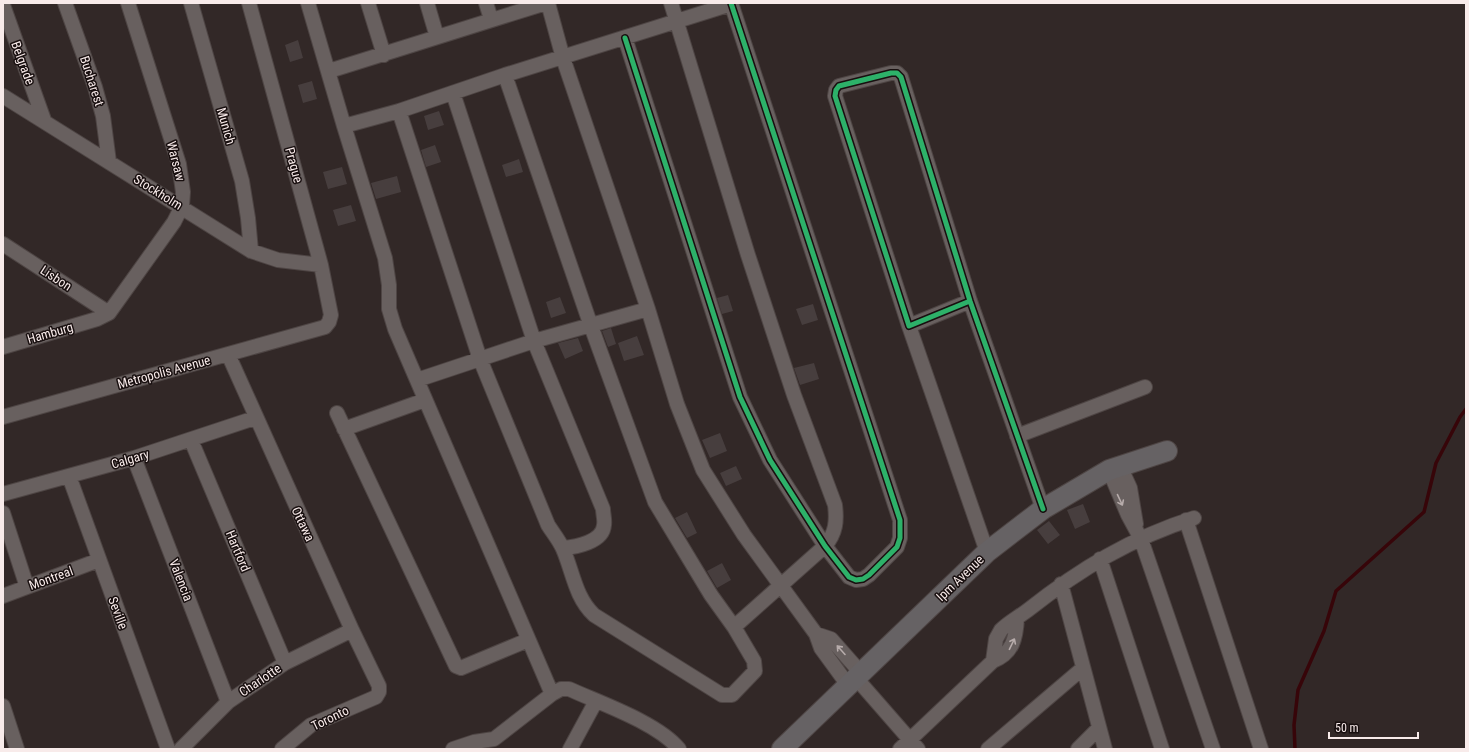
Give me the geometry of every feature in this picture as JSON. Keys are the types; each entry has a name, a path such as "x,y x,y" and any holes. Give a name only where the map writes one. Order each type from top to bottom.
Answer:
{"street":[{"name":"Bucharest","path":"65,3 95,87 103,116 109,162"},
{"name":"Warsaw","path":"103,316 174,222 182,206 184,192 179,164 128,3"},
{"name":"Munich","path":"191,3 242,181 248,218 251,251"},
{"name":"Prague","path":"249,3 320,265 331,314 329,322 325,327"},
{"path":"308,3 385,258 389,285 389,309 395,329 552,694"},
{"path":"368,3 384,55"},
{"path":"427,3 438,37"},
{"path":"486,3 491,19"},
{"path":"329,71 384,55 491,19 547,3 563,58 648,309 677,404 703,470 744,535 780,586 816,634 832,639 855,679 909,746 993,661 996,639 1001,630 1061,584 1139,533 1190,519 1262,749"},
{"path":"671,3 752,270 794,396 835,505 836,529 832,538 825,546 734,627"},
{"path":"344,126 399,111 505,75 731,4 900,520 901,530 897,547 880,565 863,579 856,580 849,576 825,546 770,460 740,397 625,38"},
{"name":"Belgrade","path":"3,5 44,120"},
{"path":"987,552 909,326 835,96 836,90 839,86 891,73 897,74 901,77 970,300 1043,509"},
{"path":"399,111 480,359 548,525 563,548 580,597 590,611 722,695 732,695 755,670 754,661 734,627 711,595 655,502 591,326 505,75"},
{"path":"453,93 534,341 603,509 604,526 599,536 580,546 563,548"},
{"name":"Stockholm","path":"3,96 182,206 251,251 278,260 320,265"},
{"name":"Lisbon","path":"3,244 103,316"},
{"path":"909,326 970,300"},
{"path":"417,380 534,341 648,309"},
{"name":"Hamburg","path":"3,346 103,316"},
{"name":"Metropolis Avenue","path":"3,416 325,327"},
{"name":"Ottawa","path":"228,354 255,418 352,630 380,686 380,692"},
{"path":"1017,436 1145,387"},
{"path":"344,429 425,400"},
{"path":"337,413 456,666 461,668 528,640"},
{"name":"Calgary","path":"3,494 134,458 255,418"},
{"name":"Hartford","path":"191,440 285,663"},
{"name":"Ipm Avenue","path":"782,749 987,552 1043,509 1114,468 1167,451"},
{"name":"Valencia","path":"134,458 228,702"},
{"path":"1114,468 1130,488 1139,533 1213,749"},
{"name":"Seville","path":"69,476 168,749"},
{"path":"3,513 27,587"},
{"path":"1100,559 1162,749"},
{"name":"Montreal","path":"3,596 99,560"},
{"path":"1061,584 1105,749"},
{"name":"Charlotte","path":"181,749 228,702 285,663 352,630"},
{"path":"988,749 1083,668"},
{"path":"452,749 474,742 491,744 552,694 561,689 569,689 665,735 676,748"},
{"name":"Toronto","path":"282,749 311,725 376,697 380,692"},
{"path":"570,749 596,701"},
{"path":"3,706 17,749"},
{"path":"1078,749 1099,728"}],"building":[{"path":"298,40 303,58 290,62 285,45"},
{"path":"312,81 317,99 303,103 298,85"},
{"path":"439,111 444,125 428,130 424,116"},
{"path":"435,145 441,162 426,167 421,150"},
{"path":"519,159 523,172 506,177 502,165"},
{"path":"342,167 347,184 328,189 323,172"},
{"path":"397,176 401,192 376,199 371,183"},
{"path":"351,205 356,221 338,226 333,210"},
{"path":"728,295 733,311 722,314 717,298"},
{"path":"560,297 566,313 551,318 546,302"},
{"path":"813,304 818,320 802,325 796,309"},
{"path":"611,328 616,344 608,347 602,331"},
{"path":"637,336 644,355 624,361 618,343"},
{"path":"578,338 583,351 565,359 558,343"},
{"path":"814,363 819,379 800,385 794,368"},
{"path":"720,433 727,451 710,458 702,440"},
{"path":"736,466 742,479 726,486 720,473"},
{"path":"1083,504 1090,522 1075,529 1067,510"},
{"path":"687,512 697,533 687,538 675,518"},
{"path":"1049,521 1060,535 1048,544 1037,530"},
{"path":"722,563 731,580 717,588 707,571"}],"waterway":[{"path":"1295,749 1294,725 1298,690 1324,631 1336,591 1424,512 1436,463 1460,417 1466,409"}],"cycle path":[{"path":"625,38 740,397 770,460 825,546 849,577 856,580 863,579 897,547 900,538 900,520 731,3"},
{"path":"970,301 909,326 835,96 836,90 839,86 891,73 897,73 901,77 970,301 1043,509"}]}
